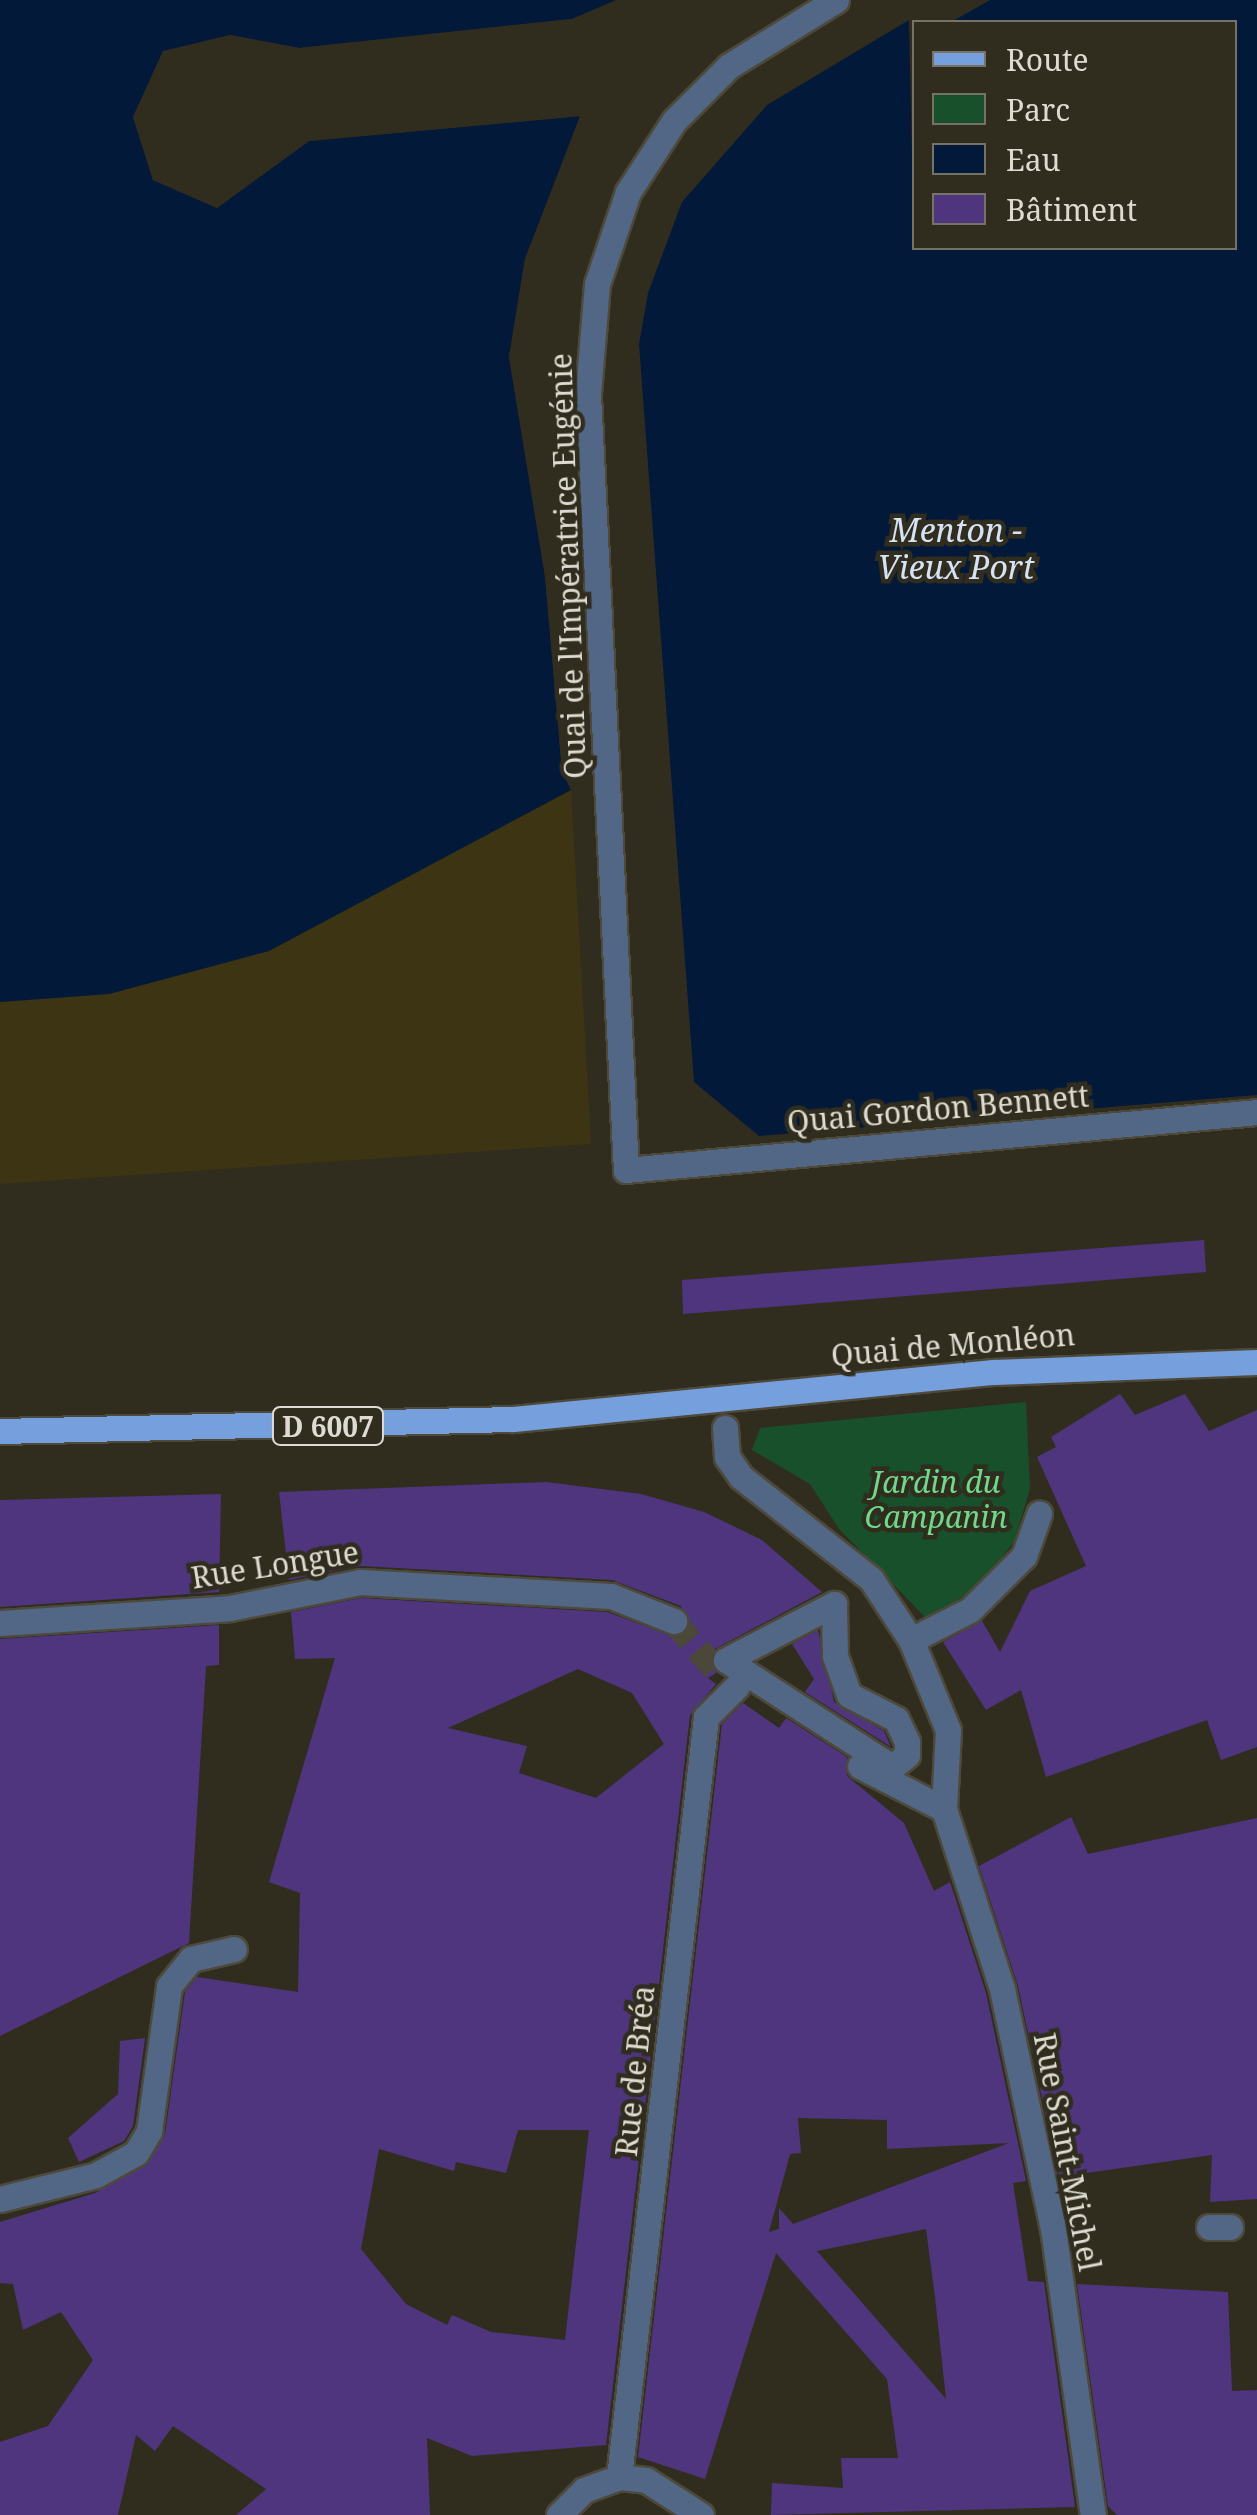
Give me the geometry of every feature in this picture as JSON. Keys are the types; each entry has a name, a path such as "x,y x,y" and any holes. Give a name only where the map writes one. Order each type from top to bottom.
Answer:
{"main road":[{"name":"Quai de Monléon","path":"0,1431 514,1419 654,1402 1011,1371 1257,1362"}],"street":[{"name":"Quai de l'Impératrice Eugénie","path":"626,1170 588,394 597,284 628,192 674,121 729,66 836,0"},
{"name":"Quai Gordon Bennett","path":"626,1170 1257,1112"},
{"path":"725,1428 727,1457 741,1477 871,1579 911,1640 948,1730 944,1809 895,1790 727,1673"},
{"path":"911,1640 970,1610 1024,1556 1039,1514"},
{"name":"Rue Longue","path":"0,1623 230,1608 360,1582 575,1592 652,1607 674,1621"},
{"path":"834,1604 835,1656 849,1695 896,1719 908,1755 892,1768 880,1764 727,1673 834,1604"},
{"name":"Rue de Bréa","path":"619,2476 706,1717 727,1673"},
{"name":"Rue Saint-Michel","path":"944,1809 1002,1989 1053,2228 1092,2515"},
{"path":"0,2199 96,2175 136,2153 148,2131 169,1986 191,1959 234,1949"},
{"path":"559,2515 584,2490 619,2476 646,2480 701,2515"}],"green space":[{"name":"Jardin du Campanin","path":"1026,1402 1030,1489 1014,1542 981,1584 928,1620 839,1529 810,1484 752,1450 760,1428"}],"sand":[{"path":"571,790 591,1144 0,1184 0,1002 109,994 269,951"}],"water":[{"path":"0,0 616,0 572,19 299,48 230,35 163,52 133,117 153,180 217,208 309,141 581,116 525,259 509,357 545,576 562,771 571,790 269,951 109,994 0,1002"},
{"name":"Menton - Vieux Port","path":"990,0 1257,0 1257,1095 759,1136 694,1082 639,344 648,293 682,202 767,105 909,20 912,250 1237,250 1237,20 955,20"}],"pier":[{"path":"621,0 573,24 300,53 230,40 166,56 138,117 157,177 217,203 308,136 585,113 530,261 514,357 550,575 571,790 562,771 545,576 509,357 525,259 580,116 309,141 217,208 153,180 133,117 163,51 230,35 299,48 572,19"}],"building":[{"path":"1204,1240 1206,1272 683,1314 682,1280"},
{"path":"1120,1394 1135,1415 1185,1394 1209,1431 1257,1410 1257,1747 1221,1760 1207,1720 1046,1777 1021,1690 986,1710 943,1642 982,1621 1000,1652 1030,1591 1086,1566 1037,1457 1056,1447 1051,1437"},
{"path":"546,1482 641,1494 704,1512 762,1540 822,1592 713,1650 716,1673 708,1678 716,1684 690,1715 606,2445 472,2456 427,2438 430,2515 236,2515 266,2489 173,2426 155,2451 136,2435 118,2515 0,2515 0,2442 48,2426 93,2360 61,2312 23,2330 13,2284 0,2283 0,2222 95,2193 149,2162 165,2134 185,1992 197,1977 298,1992 300,1893 269,1882 335,1658 295,1659 291,1612 361,1598 607,1612 675,1637 689,1626 681,1606 612,1580 361,1566 289,1580 279,1492","holes":["578,1669 632,1693 664,1744 596,1798 519,1773 527,1746 448,1728","518,2130 589,2130 565,2340 491,2332 452,2315 447,2325 406,2304 361,2249 379,2149 454,2171 456,2162 506,2173"]},
{"path":"221,1494 219,1592 0,1607 0,1500"},
{"path":"219,1625 219,1665 206,1666 189,1943 0,2036 0,1639"},
{"path":"818,1630 834,1702 884,1731 891,1747 805,1692 814,1679 792,1644"},
{"path":"743,1703 779,1728 786,1718 847,1757 847,1776 904,1823 934,1891 950,1882 986,1993 1026,2181 1013,2183 1028,2281 1044,2282 1075,2507 771,2515 772,2483 843,2488 841,2458 898,2458 887,2379 776,2253 705,2479 638,2457 722,1724","holes":["798,2118 887,2120 887,2149 1009,2143 793,2224 779,2208 779,2229 769,2232 790,2154 801,2153","926,2229 935,2297 946,2399 817,2251"]},
{"path":"1071,1817 1088,1854 1257,1818 1257,2199 1210,2202 1212,2155 1059,2177 1018,1986 979,1866"},
{"path":"145,2038 133,2126 124,2141 79,2162 68,2138 118,2094 120,2041"},
{"path":"1077,2284 1228,2292 1232,2391 1257,2390 1257,2515 1117,2515 1108,2506"}],"tunnel":[{"path":"674,1621 718,1672"}]}
